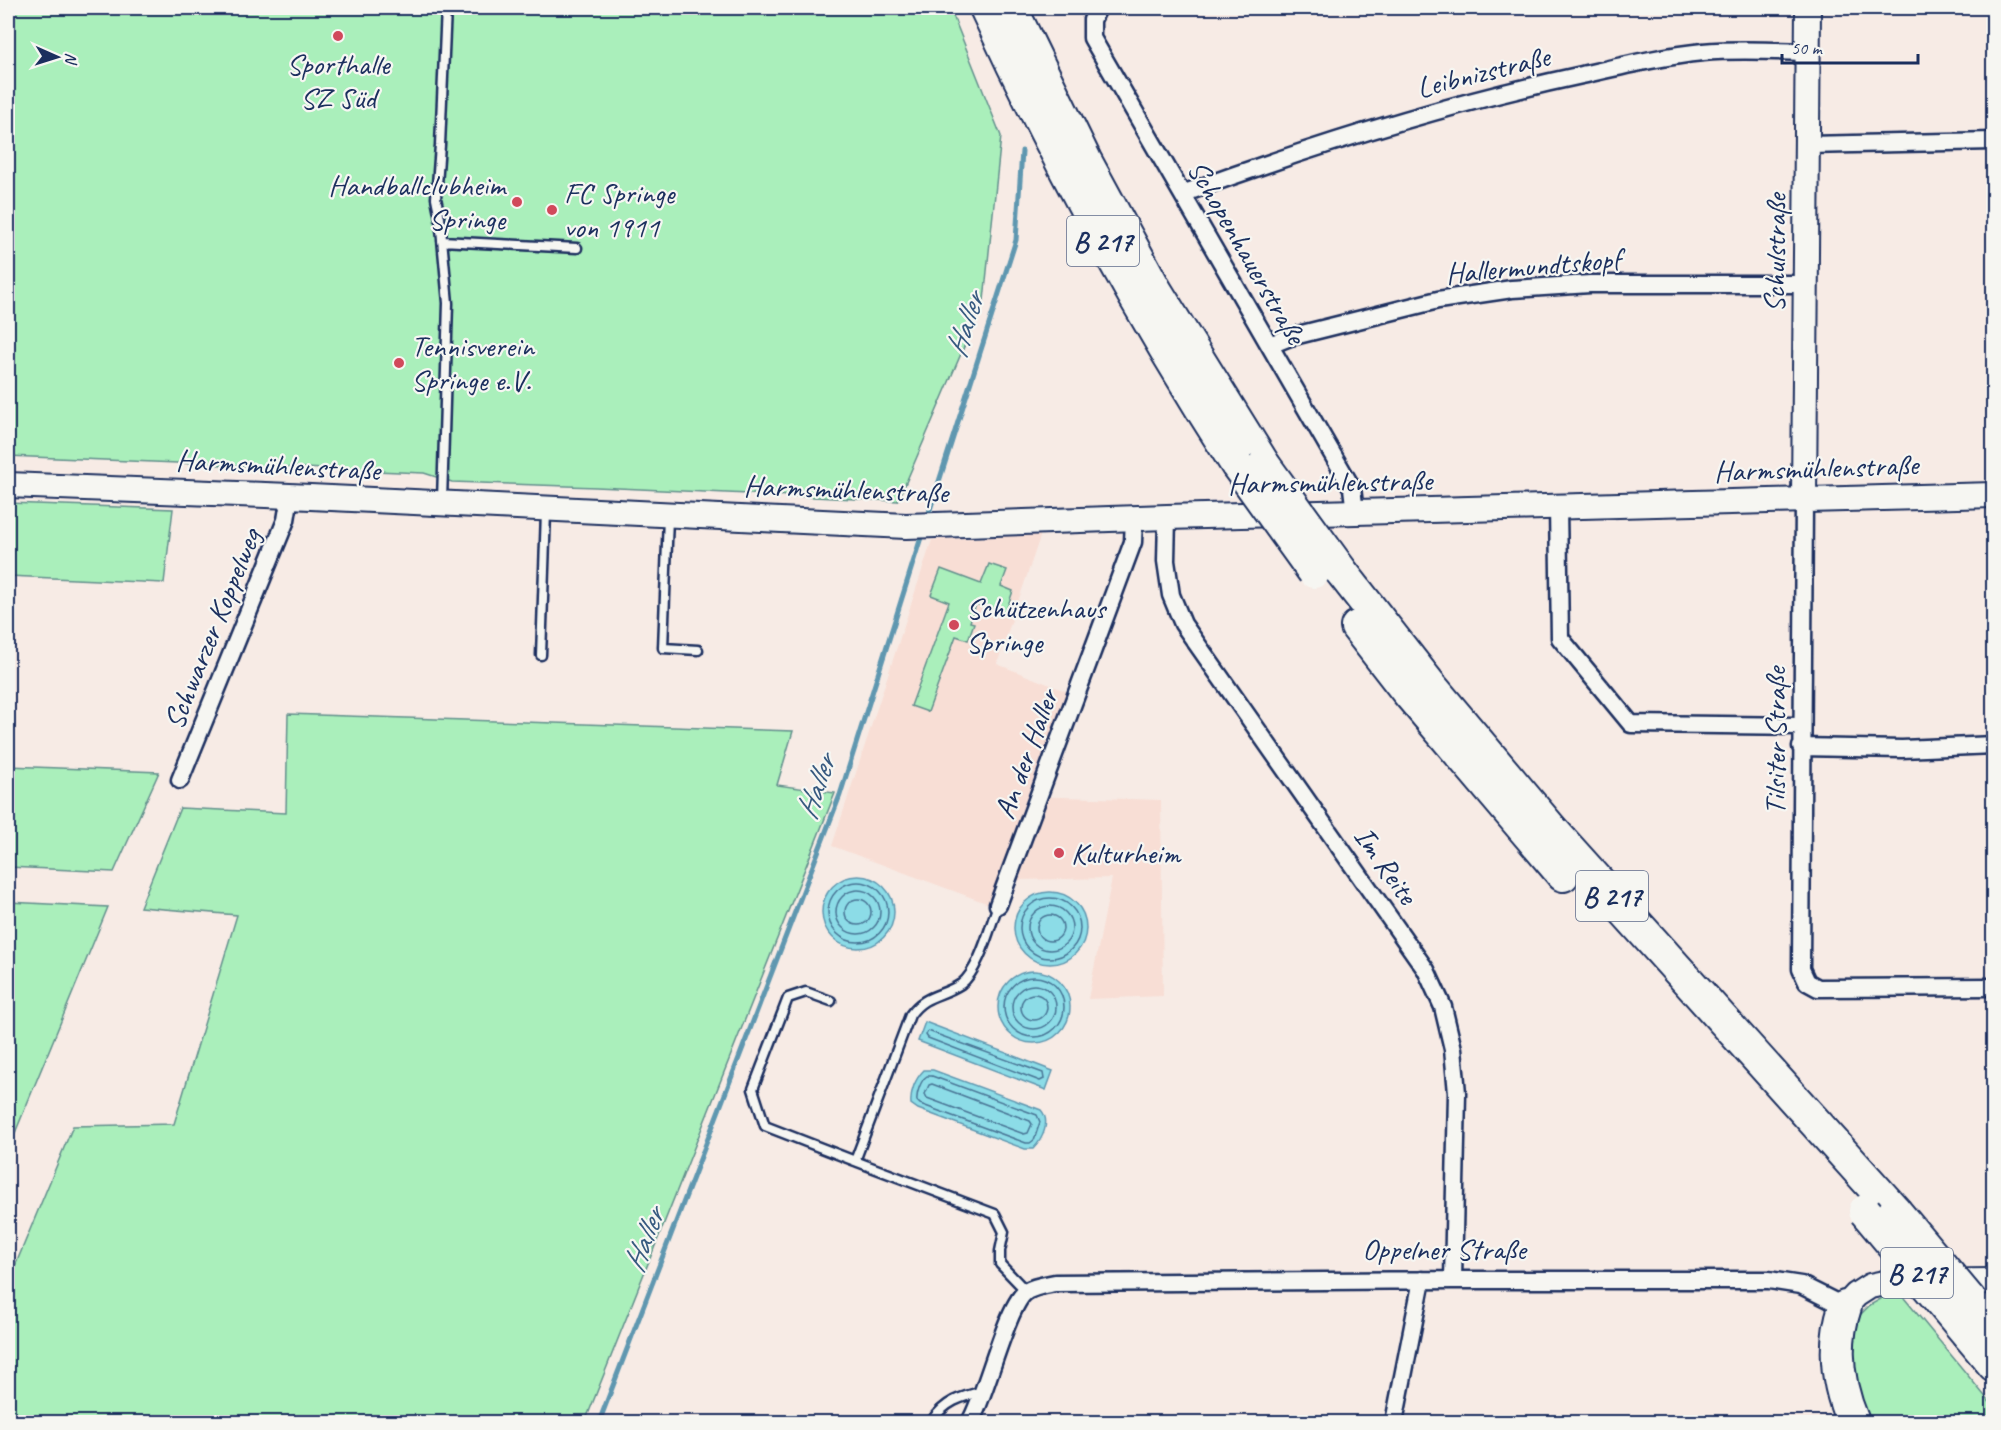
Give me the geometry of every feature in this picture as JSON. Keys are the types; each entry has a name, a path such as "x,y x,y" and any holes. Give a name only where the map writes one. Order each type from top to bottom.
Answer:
{"highway":[{"name":"B 217","path":"987,8 1065,170 1137,303 1189,390 1251,465 1327,571 1430,685 1981,1332 1994,1365"},
{"name":"B 217","path":"1011,8 1085,160 1251,465"},
{"path":"1845,1307 1837,1338 1838,1372 1853,1422"}],"street":[{"name":"Schulstraße","path":"1804,499 1808,8"},
{"name":"Schopenhauerstraße","path":"1095,14 1092,38 1352,488 1355,513"},
{"name":"Leibnizstraße","path":"1182,194 1356,134 1552,81 1704,52 1808,52"},
{"path":"1807,145 1994,141"},
{"name":"Hallermundtskopf","path":"1270,345 1438,300 1512,288 1590,284 1806,284"},
{"name":"Harmsmühlenstraße","path":"8,485 291,496 906,526 1994,495"},
{"name":"Schwarzer Koppelweg","path":"180,780 286,520 291,496"},
{"name":"Tilsiter Straße","path":"1804,499 1801,969 1807,982 1818,988 1994,987"},
{"path":"1558,507 1560,638 1632,724 1802,726"},
{"name":"Im Reite","path":"1167,517 1166,561 1171,595 1183,624 1426,970 1443,1007 1453,1049 1457,1093 1453,1280"},
{"name":"An der Haller","path":"998,905 1133,542 1134,518"},
{"path":"1801,747 1902,749 1994,745"},
{"path":"1394,1422 1422,1280"},
{"name":"Oppelner Straße","path":"1026,1291 1054,1284 1422,1280 1769,1280 1801,1285 1845,1307"},
{"path":"1845,1307 1856,1295 1870,1286 1889,1282 1994,1281"},
{"path":"970,1422 984,1391 1010,1316 1026,1291"}],"lane":[{"path":"442,504 448,303 435,198 440,145 446,8"},
{"path":"442,241 577,248"},
{"path":"541,655 547,508"},
{"path":"668,514 663,648 698,650"},
{"path":"855,1161 910,1015 917,1005 929,997 961,984 972,972 998,905"},
{"path":"831,1001 806,992 788,998 753,1089 765,1126 995,1214 1004,1232 1000,1264 1026,1291"},
{"path":"931,1422 940,1408 966,1395 984,1391"}],"shaded area":[{"path":"1041,534 997,664 1068,692 1029,796 1161,800 1163,996 1088,999 1112,878 1017,880 1005,910 832,846 932,540"}],"green space":[{"path":"8,8 950,8 1001,136 984,300 898,501 452,482 424,473 8,456"},
{"path":"8,503 173,509 164,583 8,576"},
{"path":"989,564 1007,570 1001,586 1013,591 1005,614 976,604 970,622 974,623 968,640 956,636 928,712 911,706 949,602 931,595 941,569 981,584"},
{"path":"288,714 793,731 777,785 835,793 585,1422 8,1422 8,1283 73,1126 174,1124 237,915 140,907 180,808 286,813"},
{"path":"8,766 159,772 114,872 8,867"},
{"path":"8,902 108,907 8,1150"},
{"path":"1900,1293 1993,1406 1993,1422 1864,1422 1851,1385 1850,1334 1858,1317 1870,1305 1886,1296"}],"water":[{"path":"858,876 878,882 888,892 894,912 888,932 878,942 858,948 838,942 828,932 822,912 828,892 838,882"},
{"path":"1050,892 1070,898 1080,908 1086,928 1080,948 1070,958 1050,964 1030,958 1020,948 1014,928 1020,908 1030,898"},
{"path":"1034,971 1054,977 1064,987 1070,1007 1064,1027 1054,1037 1034,1043 1014,1037 1004,1027 998,1007 1004,987 1014,977"},
{"path":"925,1022 1053,1071 1046,1090 918,1041"},
{"path":"924,1070 933,1070 1041,1110 1046,1125 1040,1140 1033,1149 1025,1149 918,1109 911,1104 911,1095"}],"waterway":[{"name":"Haller","path":"927,519 1016,240 1022,151"},
{"name":"Haller","path":"599,1422 840,795 923,531"}],"place":[{"name":"Sporthalle SZ Süd","path":"338,36"},
{"name":"Handballclubheim Springe","path":"517,202"},
{"name":"FC Springe von 1911","path":"552,210"},
{"name":"Tennisverein Springe e.V.","path":"399,363"},
{"name":"Schützenhaus Springe","path":"954,625"},
{"name":"Kulturheim","path":"1059,853"}]}
